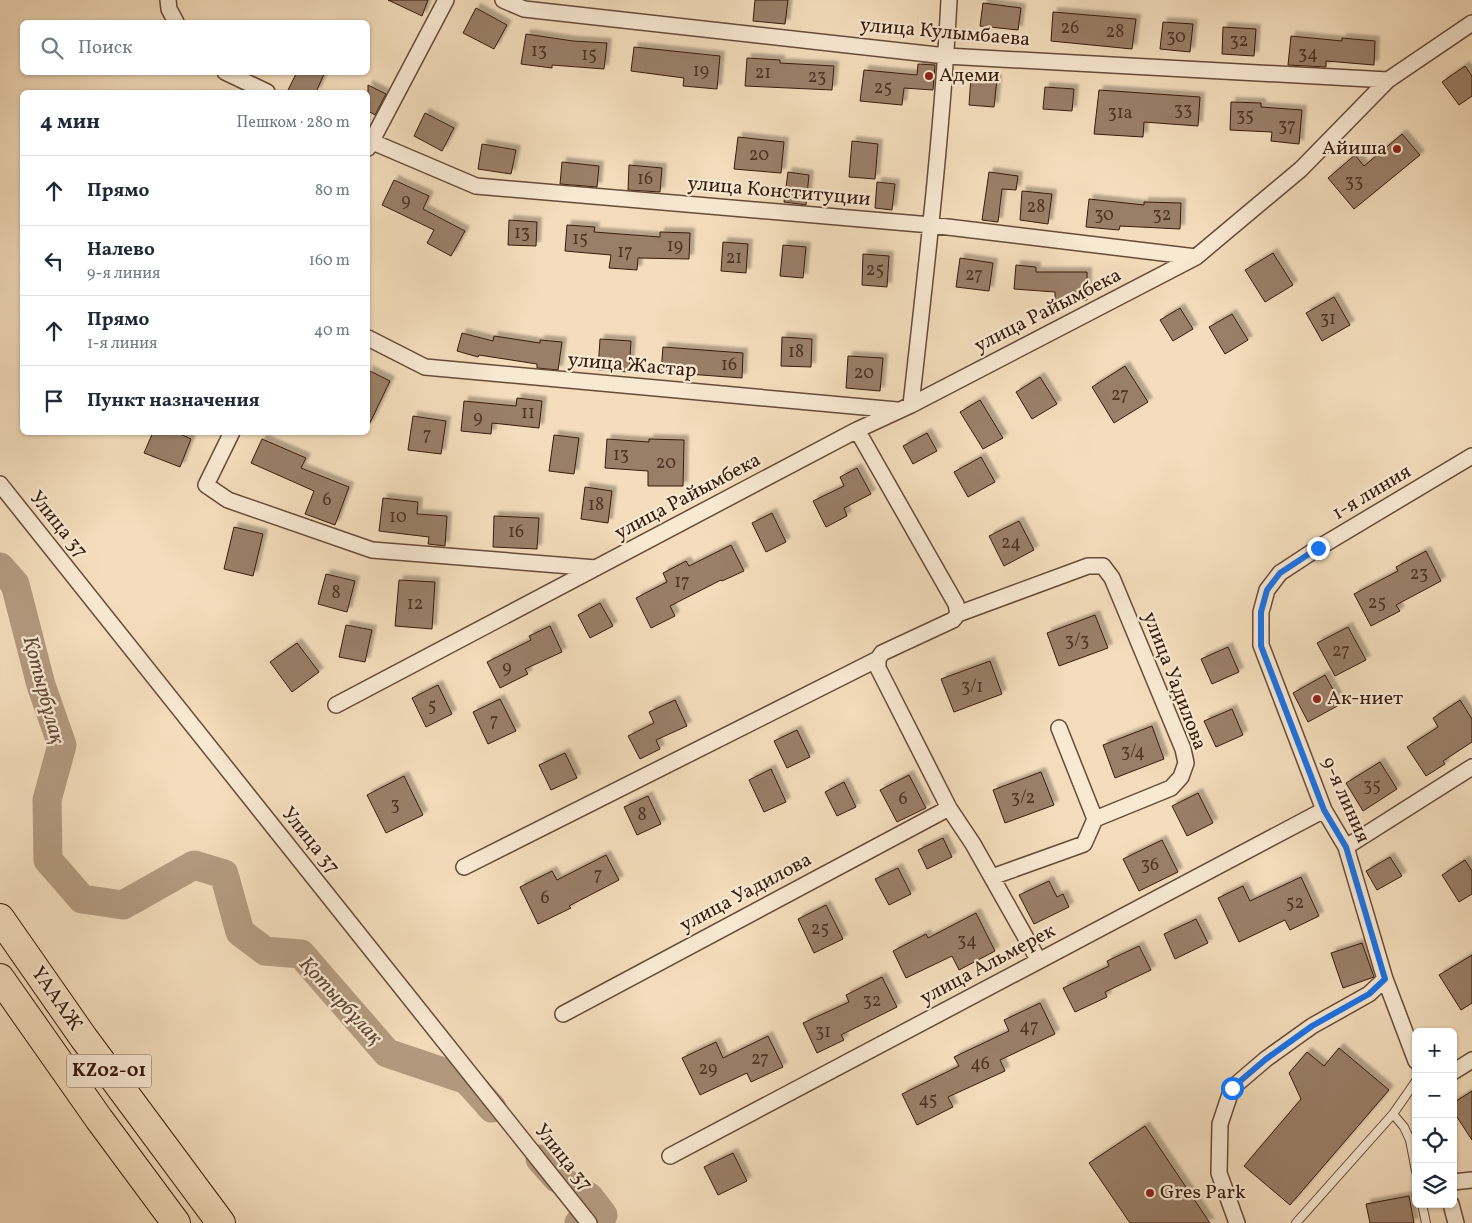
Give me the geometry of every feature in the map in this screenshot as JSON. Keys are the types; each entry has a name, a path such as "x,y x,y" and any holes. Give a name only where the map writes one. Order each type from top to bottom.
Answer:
{"highway":[{"name":"ҮАААЖ","path":"0,918 83,1037 221,1223"},
{"name":"ҮАААЖ","path":"0,978 93,1111 176,1223"}],"street":[{"path":"168,0 169,9 175,20"},
{"path":"370,141 446,0"},
{"name":"улица Кулымбаева","path":"503,0 524,10 946,56 1388,80"},
{"path":"905,408 931,224 949,0"},
{"name":"улица Райымбека","path":"336,705 857,430 905,408 1196,257 1301,169 1388,80 1472,23"},
{"path":"231,75 263,90"},
{"name":"улица Конституции","path":"370,143 476,186 931,224 1196,257"},
{"name":"улица Жастар","path":"370,339 425,367 905,408"},
{"path":"464,867 878,659 889,649 953,620 958,614 956,604 857,430"},
{"path":"231,435 206,485 228,500 372,550 596,568"},
{"name":"1-я линия","path":"1261,612 1267,590 1280,573 1318,548 1472,456"},
{"name":"Улица 37","path":"0,484 589,1223"},
{"name":"улица Уадилова","path":"958,614 1088,566 1103,566 1112,578 1183,749 1186,763 1181,777 1171,788 1095,818"},
{"name":"9-я линия","path":"1261,612 1261,646 1324,810 1346,847 1385,979 1412,1050"},
{"path":"878,659 878,668 949,808 973,844 1039,961"},
{"path":"992,877 1084,844 1095,818 1059,728"},
{"path":"1346,847 1472,767"},
{"name":"улица Уадилова","path":"563,1014 949,808"},
{"name":"улица Альмерек","path":"670,1156 1324,810"},
{"path":"1237,1223 1219,1173 1220,1124 1232,1088 1266,1059 1312,1026 1369,994 1385,979"},
{"path":"1457,1069 1472,1060"},
{"path":"1457,1182 1472,1180"},
{"path":"1453,1208 1456,1223"}],"lane":[{"path":"1296,1223 1393,1114 1412,1087"},
{"path":"1393,1114 1404,1127 1410,1140 1414,1163"},
{"path":"1423,1208 1426,1223"}],"building":[{"path":"388,0 428,0 422,16"},
{"path":"755,0 788,0 785,24 753,21"},
{"path":"983,3 1021,8 1018,30 980,26"},
{"path":"476,8 507,25 494,49 463,33"},
{"path":"1053,12 1136,19 1132,49 1051,41"},
{"path":"1163,22 1193,24 1190,52 1160,49"},
{"path":"1223,27 1256,29 1254,56 1222,54"},
{"path":"526,34 573,41 607,43 604,69 552,65 552,68 521,64"},
{"path":"1291,36 1342,41 1342,38 1375,41 1374,65 1326,61 1326,67 1288,65"},
{"path":"634,47 720,56 717,89 683,86 684,78 631,71"},
{"path":"747,58 780,60 780,63 834,66 832,90 745,86"},
{"path":"918,64 935,65 933,90 904,88 902,105 860,101 864,70 917,75"},
{"path":"1465,66 1472,76 1472,96 1459,105 1442,82"},
{"path":"296,75 324,75 317,90 288,90"},
{"path":"971,77 997,79 994,107 969,105"},
{"path":"368,85 386,94 375,115 370,112 370,90 368,90"},
{"path":"1045,87 1074,89 1072,111 1043,109"},
{"path":"1099,90 1200,97 1198,126 1144,122 1143,137 1094,134"},
{"path":"1231,102 1261,103 1261,107 1302,110 1299,144 1271,141 1272,132 1230,130"},
{"path":"425,113 454,128 442,151 414,136"},
{"path":"1402,134 1420,155 1354,209 1328,178 1355,155 1364,166"},
{"path":"738,137 784,142 781,173 734,169"},
{"path":"852,141 878,144 875,179 849,177"},
{"path":"482,144 516,150 511,174 478,169"},
{"path":"562,162 599,166 597,187 560,184"},
{"path":"629,165 662,168 660,192 628,190"},
{"path":"788,172 809,175 806,205 784,202"},
{"path":"989,172 1018,176 1016,190 1002,189 998,222 982,220"},
{"path":"394,180 429,196 423,209 465,231 451,256 427,243 434,230 382,205"},
{"path":"877,182 895,184 892,210 875,208"},
{"path":"1022,191 1052,194 1048,224 1020,220"},
{"path":"1089,199 1144,205 1144,202 1181,203 1180,229 1120,226 1119,230 1086,227"},
{"path":"509,220 537,222 536,246 508,245"},
{"path":"567,225 595,227 594,232 660,237 660,232 690,233 689,259 638,258 637,270 609,268 611,255 565,251"},
{"path":"723,242 748,244 746,273 721,271"},
{"path":"783,245 806,247 803,278 780,276"},
{"path":"1273,253 1293,285 1265,302 1245,270"},
{"path":"863,254 889,256 887,287 862,285"},
{"path":"960,258 993,263 989,291 956,287"},
{"path":"1016,265 1036,267 1036,272 1087,272 1087,300 1055,300 1055,292 1014,289"},
{"path":"1334,297 1350,325 1322,341 1306,313"},
{"path":"1180,308 1193,329 1173,341 1160,320"},
{"path":"1232,314 1248,340 1225,354 1209,327"},
{"path":"462,333 493,341 494,336 540,343 540,340 562,342 558,370 537,368 537,364 479,355 478,357 457,351"},
{"path":"782,337 812,339 811,367 781,366"},
{"path":"600,339 631,341 629,372 598,370"},
{"path":"663,347 743,353 742,378 661,372"},
{"path":"848,356 883,358 880,391 846,388"},
{"path":"1125,366 1148,402 1114,423 1092,387"},
{"path":"370,371 390,381 370,423"},
{"path":"1040,377 1057,404 1032,419 1016,392"},
{"path":"517,398 542,401 539,428 492,423 491,434 461,431 464,401 516,406"},
{"path":"980,400 1003,438 983,449 960,412"},
{"path":"413,416 446,421 441,454 408,450"},
{"path":"927,433 937,451 913,464 903,446"},
{"path":"152,435 182,435 191,439 180,467 144,453"},
{"path":"554,435 579,438 574,474 549,471"},
{"path":"262,439 306,458 301,468 349,487 335,525 305,514 314,491 251,463"},
{"path":"607,439 649,442 649,439 684,440 683,486 648,486 648,471 605,468"},
{"path":"981,457 995,482 968,497 954,472"},
{"path":"857,468 871,494 844,508 847,516 826,527 813,501 844,486 840,477"},
{"path":"585,487 612,491 608,523 581,519"},
{"path":"383,498 418,502 417,514 447,516 445,546 428,544 429,537 379,531"},
{"path":"772,513 786,542 766,552 752,523"},
{"path":"494,516 539,518 537,549 493,547"},
{"path":"1019,521 1034,550 1004,566 989,536"},
{"path":"234,527 263,534 253,576 224,569"},
{"path":"731,545 744,571 721,580 670,606 675,616 651,628 636,598 667,582 663,573 686,561 689,566"},
{"path":"1426,551 1441,581 1396,605 1400,611 1371,626 1354,594 1398,571 1396,567"},
{"path":"326,574 355,581 347,612 318,604"},
{"path":"399,580 435,582 432,629 395,626"},
{"path":"600,603 613,626 590,638 578,615"},
{"path":"1095,615 1108,648 1059,666 1047,633"},
{"path":"346,625 372,630 365,662 339,657"},
{"path":"550,626 562,652 525,669 528,674 500,688 487,662 531,640 529,636"},
{"path":"1348,627 1366,660 1335,676 1317,643"},
{"path":"297,643 319,672 292,692 270,662"},
{"path":"1228,647 1239,672 1212,684 1201,659"},
{"path":"990,661 1002,694 954,712 941,679"},
{"name":"Ак-ниет","path":"1325,675 1341,704 1308,722 1293,693"},
{"path":"438,685 452,714 426,727 412,698"},
{"path":"500,699 516,731 488,744 473,712"},
{"path":"675,700 687,726 656,740 660,749 640,759 628,736 654,723 649,712"},
{"path":"1460,700 1472,719 1472,742 1443,761 1445,764 1426,776 1407,747 1438,727 1433,718"},
{"path":"1232,709 1243,735 1216,747 1204,721"},
{"path":"1152,726 1164,759 1115,778 1103,745"},
{"path":"797,730 810,757 787,768 774,741"},
{"path":"565,753 577,778 551,790 539,765"},
{"path":"1380,762 1397,789 1363,811 1346,783"},
{"path":"771,769 786,802 764,812 749,780"},
{"path":"1041,772 1054,805 1005,823 993,790"},
{"path":"909,775 926,808 897,822 880,790"},
{"path":"404,776 423,815 386,833 367,795"},
{"path":"844,782 856,807 837,816 825,792"},
{"path":"1198,793 1213,823 1187,836 1172,806"},
{"path":"648,796 661,824 637,835 624,807"},
{"path":"943,838 952,857 927,869 918,850"},
{"path":"1162,840 1178,872 1139,891 1123,859"},
{"path":"606,855 619,880 569,906 571,908 538,924 520,887 552,871 557,880"},
{"path":"1390,857 1402,876 1377,890 1366,871"},
{"path":"1465,860 1472,871 1472,894 1459,902 1442,875"},
{"path":"898,868 911,894 889,905 875,879"},
{"path":"1301,877 1319,916 1290,930 1285,920 1239,942 1218,898 1243,886 1250,901"},
{"path":"1049,881 1057,897 1063,894 1069,907 1034,924 1019,895"},
{"path":"826,905 843,939 814,953 798,919"},
{"path":"976,913 995,951 959,970 952,956 906,978 893,951 926,934 928,938"},
{"path":"1196,919 1208,943 1175,959 1164,934"},
{"path":"1362,943 1374,977 1343,988 1331,953"},
{"path":"1139,946 1151,970 1105,992 1107,997 1075,1012 1063,988 1109,966 1107,961"},
{"path":"1472,955 1472,1003 1461,1010 1439,975"},
{"path":"882,977 897,1007 841,1035 844,1040 817,1053 803,1023 849,1002 846,995"},
{"path":"1040,1003 1055,1034 1000,1060 1005,1071 948,1097 953,1107 917,1125 902,1094 959,1066 954,1057 1009,1031 1004,1020"},
{"path":"768,1036 783,1067 751,1082 747,1073 700,1095 682,1058 716,1042 723,1058"},
{"path":"1339,1048 1389,1090 1290,1205 1244,1166 1301,1099 1289,1073 1307,1052 1324,1066"},
{"path":"1472,1091 1472,1140 1457,1117 1457,1100"},
{"name":"Gres Park","path":"1145,1126 1210,1223 1130,1223 1089,1163"},
{"path":"733,1153 747,1181 718,1195 704,1167"},
{"path":"1409,1196 1414,1223 1370,1223 1366,1204"}],"waterway":[{"name":"Қотырбұлақ","path":"0,567 15,584 41,685 62,745 47,800 48,860 82,899 123,905 194,865 224,874 240,932 265,951 301,954 387,1053 467,1080 492,1108"},
{"name":"Қотырбұлақ","path":"540,1159 557,1178 589,1197 603,1215 579,1223"}],"place":[{"name":"Адеми","path":"929,76"},
{"name":"Айиша","path":"1397,149"},
{"name":"Ак-ниет","path":"1317,699"},
{"name":"Gres Park","path":"1150,1193"}],"route":[{"path":"1232,1088 1266,1059 1312,1026 1369,994 1385,979 1346,847 1324,810 1261,646 1261,612 1267,590 1280,573 1318,548"}]}
